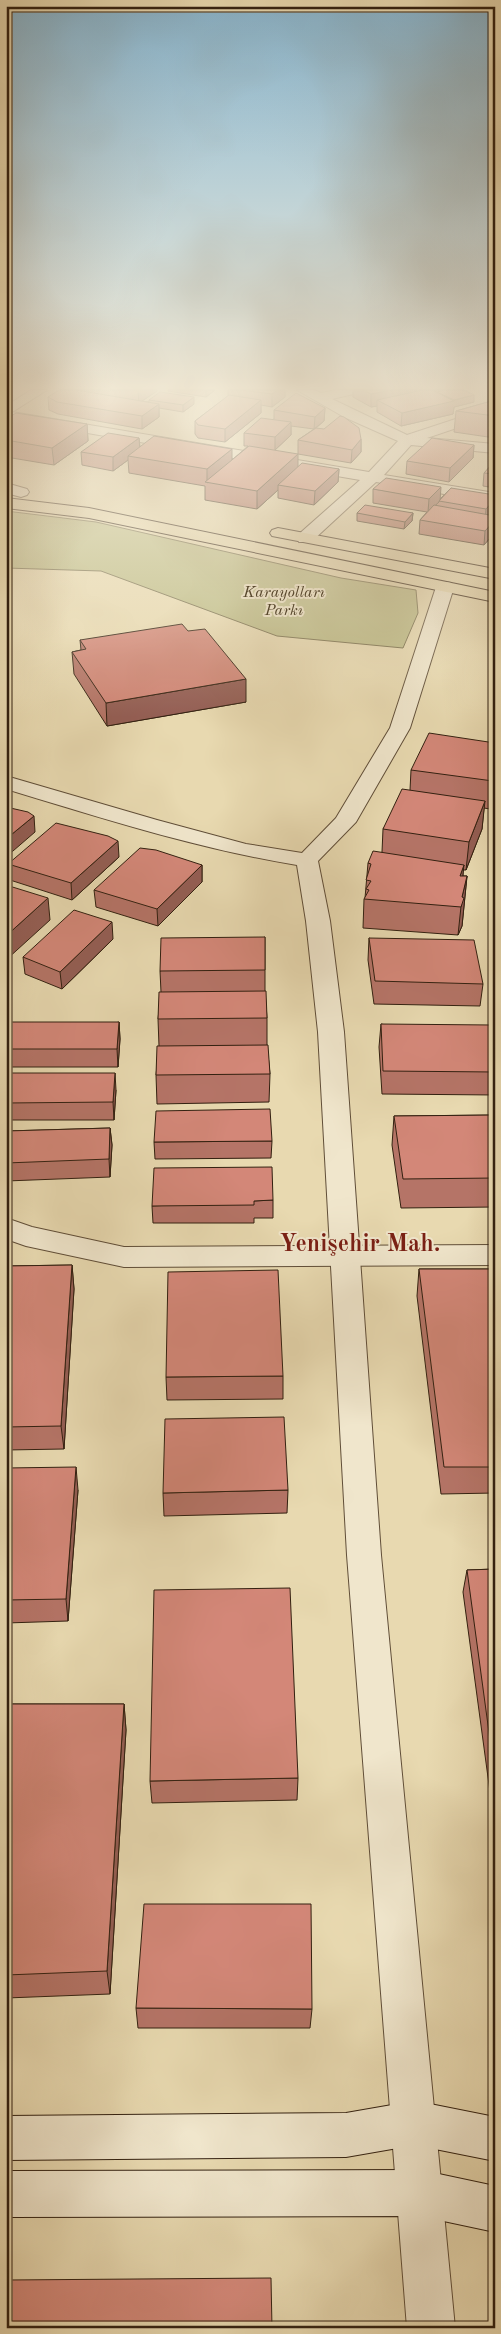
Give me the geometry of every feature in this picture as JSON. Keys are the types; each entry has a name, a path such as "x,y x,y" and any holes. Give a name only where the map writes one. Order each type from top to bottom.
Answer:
{"highway":[{"path":"77,499 151,509"},
{"path":"6,503 88,513 495,597"},
{"path":"267,531 494,573"}],"street":[{"path":"306,538 350,499"},
{"path":"307,860 345,822 400,728 445,587"},
{"path":"6,782 178,833 245,850 307,860"},
{"path":"307,860 318,921 331,1032 364,1555 432,2328"},
{"path":"6,1228 26,1236 124,1257 495,1255"},
{"path":"6,2138 346,2135 415,2123 495,2139"},
{"path":"6,2194 420,2193 495,2209"}],"green space":[{"name":"Karayolları Parkı","path":"6,511 96,522 341,578 416,590 418,613 403,648 277,636 101,571 6,568"}],"building":[{"path":"441,499 495,499 486,509 439,501"},
{"path":"365,505 413,513 405,522 357,513"},
{"path":"434,505 495,516 495,520 485,531 420,520"},
{"path":"182,624 188,631 205,629 246,679 106,703 72,652 86,649 80,640"},
{"path":"429,733 495,743 495,777 493,781 411,770"},
{"path":"402,789 485,801 469,842 383,829"},
{"path":"6,807 28,812 34,816 6,839"},
{"path":"56,823 108,836 118,841 71,883 8,864"},
{"path":"140,848 156,850 202,865 157,909 94,890"},
{"path":"373,851 464,865 460,876 467,876 461,907 364,899 369,890 366,889 371,881 366,880 371,864 368,863"},
{"path":"6,885 48,898 6,936"},
{"path":"74,910 112,922 60,972 23,957"},
{"path":"265,937 265,970 160,971 161,938"},
{"path":"369,938 474,940 483,984 375,981"},
{"path":"266,991 267,1018 158,1019 159,992"},
{"path":"11,1022 119,1022 117,1049 6,1049"},
{"path":"381,1024 492,1025 495,1047 495,1072 383,1071"},
{"path":"268,1045 270,1074 156,1075 157,1046"},
{"path":"6,1073 115,1073 113,1102 6,1103"},
{"path":"270,1109 272,1141 154,1142 156,1111"},
{"path":"495,1115 495,1178 403,1179 394,1116"},
{"path":"110,1128 109,1159 6,1163 6,1131"},
{"path":"272,1167 273,1200 254,1201 254,1205 152,1206 154,1168"},
{"path":"72,1265 61,1426 6,1427 6,1266"},
{"path":"419,1269 495,1269 495,1467 444,1467"},
{"path":"278,1270 283,1376 166,1377 168,1272"},
{"path":"284,1417 288,1490 163,1493 165,1419"},
{"path":"76,1467 66,1599 6,1600 6,1468"},
{"path":"495,1569 495,1777 467,1570"},
{"path":"290,1588 298,1778 150,1781 154,1590"},
{"path":"6,1704 124,1704 107,1971 6,1975"},
{"path":"144,1904 311,1904 312,2009 136,2008"},
{"path":"271,2278 272,2328 6,2328 6,2280"}],"district":[{"name":"Yenişehir Mah.","path":"360,1243"}]}
